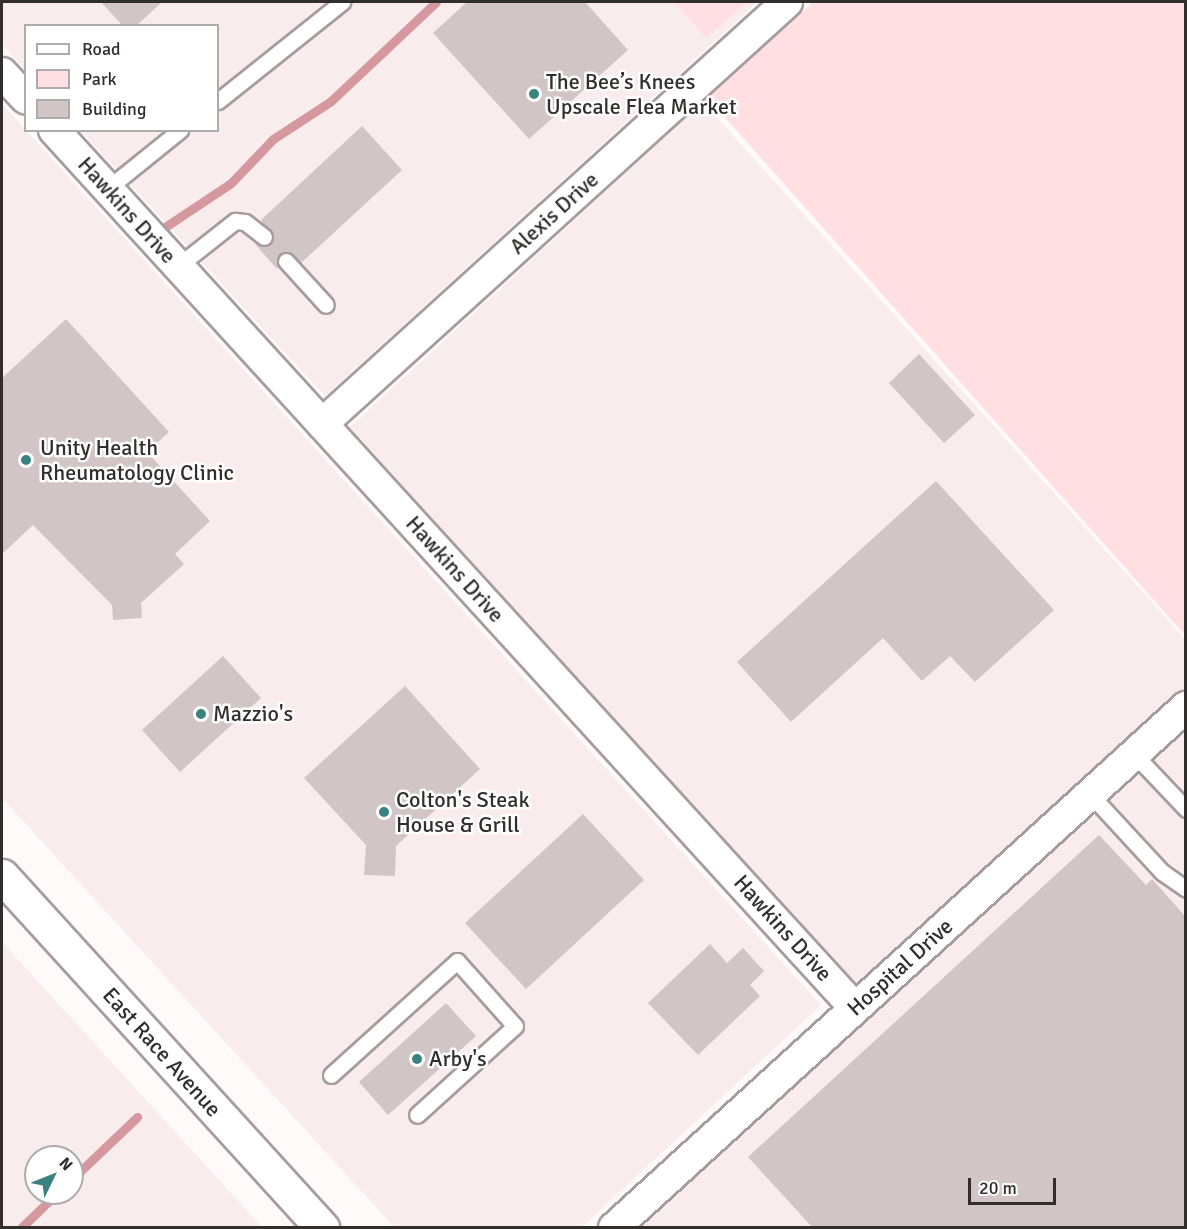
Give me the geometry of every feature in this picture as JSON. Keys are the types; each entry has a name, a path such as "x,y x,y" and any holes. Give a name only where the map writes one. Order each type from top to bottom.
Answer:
{"main road":[{"name":"East Race Avenue","path":"2,876 322,1227"}],"street":[{"name":"Alexis Drive","path":"322,424 787,2"},
{"path":"2,73 24,97"},
{"name":"Hawkins Drive","path":"56,132 855,1008"},
{"name":"Hospital Drive","path":"614,1227 1185,707"}],"lane":[{"path":"219,100 342,2"},
{"path":"107,189 178,132"},
{"path":"178,266 235,221 245,222 264,237"},
{"path":"286,261 326,305"},
{"path":"1134,754 1185,809"},
{"path":"1090,794 1162,872 1185,889"},
{"path":"331,1075 457,961 515,1026 417,1115"}],"shaded area":[{"path":"2,2 758,2 325,396 82,132 219,132 219,24 24,24 24,69 2,44"},
{"path":"703,102 1185,639 1185,1227 636,1227 876,1009 350,427"},
{"path":"2,104 24,128 24,132 27,132 821,1005 582,1227 394,1227 2,798"},
{"path":"2,942 262,1227 2,1227"}],"green space":[{"path":"674,2 747,2 706,38"},
{"path":"813,2 1185,2 1185,635 707,97"}],"building":[{"path":"101,2 162,2 138,24 121,24"},
{"name":"The Bee’s Knees Upscale Flea Market","path":"467,2 585,2 628,50 529,139 433,33"},
{"path":"362,126 402,170 301,263 283,252 277,269 255,244 267,246 273,239 261,220"},
{"path":"66,319 169,432 147,452 210,521 175,554 184,564 141,603 142,618 113,620 112,605 33,525 2,554 2,378"},
{"path":"919,354 975,415 944,443 889,383"},
{"path":"936,481 1054,610 975,682 950,656 922,681 883,638 791,722 737,662"},
{"name":"Mazzio's","path":"223,656 261,698 180,772 142,730"},
{"name":"Colton's Steak House & Grill","path":"405,686 480,769 396,846 395,876 364,875 366,845 304,778"},
{"path":"583,814 644,880 526,989 465,923"},
{"path":"1099,835 1146,885 1152,879 1185,916 1185,1227 812,1227 748,1157"},
{"path":"710,944 727,963 743,948 764,971 750,985 760,996 698,1055 648,1003"},
{"name":"Arby's","path":"446,1003 476,1036 388,1115 359,1082"}],"waterway":[{"path":"165,227 231,183 273,139 331,101 436,2"},
{"path":"84,1168 137,1117"},
{"path":"21,1228 45,1205"}],"place":[{"name":"The Bee’s Knees Upscale Flea Market","path":"534,94"},
{"name":"Unity Health Rheumatology Clinic","path":"26,460"},
{"name":"Mazzio's","path":"201,714"},
{"name":"Colton's Steak House & Grill","path":"384,812"},
{"name":"Arby's","path":"417,1059"}]}
